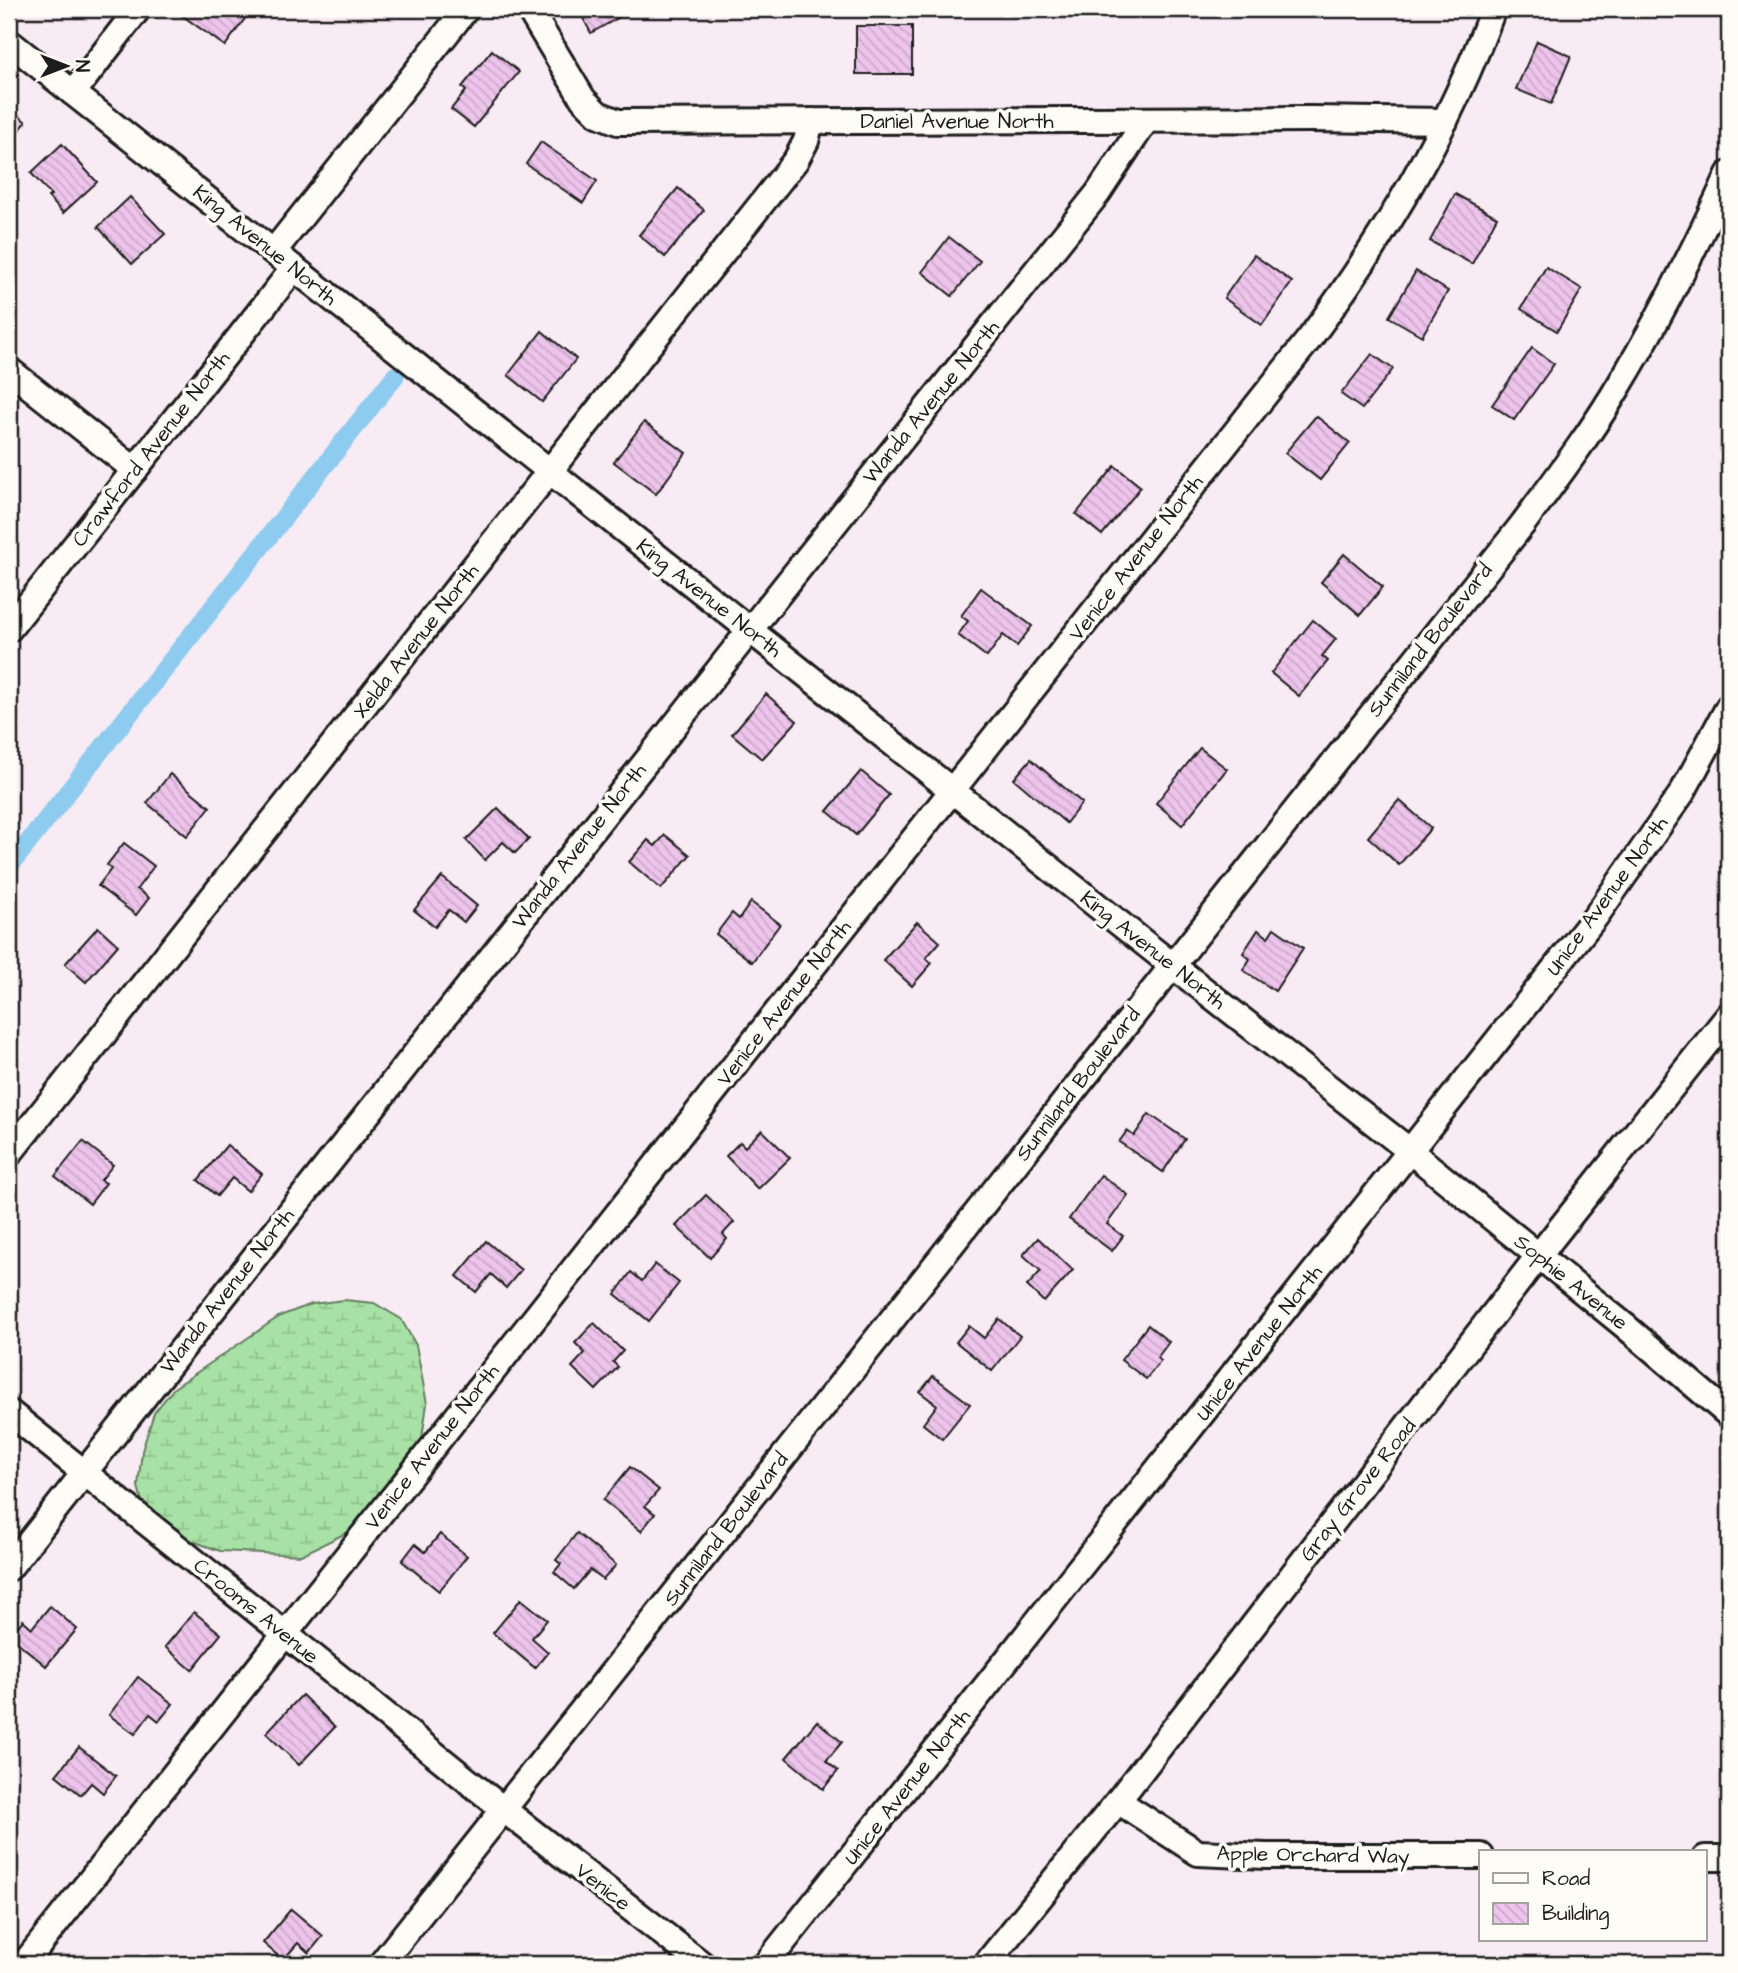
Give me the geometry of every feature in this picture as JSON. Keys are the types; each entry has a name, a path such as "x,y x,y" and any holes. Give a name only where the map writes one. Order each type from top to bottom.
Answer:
{"street":[{"path":"73,93 138,9"},
{"path":"274,251 466,9"},
{"name":"Daniel Avenue North","path":"529,9 583,99 598,114 618,122 1445,121"},
{"name":"Venice Avenue North","path":"24,1964 1310,338 1386,230 1445,121 1493,9"},
{"name":"King Avenue North","path":"9,42 1410,1151"},
{"name":"Xelda Avenue North","path":"9,1154 796,160 806,141 811,121"},
{"name":"Wanda Avenue North","path":"9,1568 1098,193 1145,122"},
{"name":"Sunniland Boulevard","path":"381,1964 1573,457 1652,330 1695,250 1729,174"},
{"name":"Crawford Avenue North","path":"9,629 294,268"},
{"path":"9,370 135,470"},
{"name":"Unice Avenue North","path":"766,1964 1596,916 1682,793 1729,706"},
{"name":"Gray Grove Road","path":"986,1964 1118,1801 1539,1255 1729,1015"},
{"name":"Sophie Avenue","path":"1410,1151 1539,1255 1729,1415"},
{"name":"Crooms Avenue","path":"9,1412 503,1809"},
{"name":"Apple Orchard Way","path":"1118,1801 1198,1853 1266,1856 1479,1856"},
{"name":"Venice","path":"503,1809 702,1964"},
{"path":"1706,1858 1729,1858"}],"green space":[{"path":"344,1300 374,1303 401,1319 416,1345 427,1404 420,1452 365,1524 301,1555 220,1551 176,1535 144,1510 138,1486 142,1451 154,1413 174,1388 280,1316 312,1304"}],"building":[{"path":"173,9 252,9 225,46"},
{"path":"578,9 634,9 591,33"},
{"path":"856,26 912,26 912,74 856,74"},
{"path":"1537,41 1571,56 1551,104 1516,89"},
{"path":"492,50 519,72 474,127 451,109 466,91 462,87"},
{"path":"9,107 26,122 9,143"},
{"path":"541,142 597,181 583,203 526,164"},
{"path":"62,144 97,182 63,213 31,173"},
{"path":"678,188 704,210 665,257 639,235"},
{"path":"1455,194 1497,217 1472,264 1430,241"},
{"path":"130,197 165,234 132,264 98,227"},
{"path":"949,237 980,261 952,296 922,272"},
{"path":"1254,255 1292,282 1262,325 1224,298"},
{"path":"1546,267 1582,289 1557,331 1521,309"},
{"path":"1416,271 1448,291 1422,336 1389,317"},
{"path":"542,331 576,359 542,402 508,375"},
{"path":"1532,348 1554,364 1514,420 1492,405"},
{"path":"1372,354 1393,369 1362,409 1341,394"},
{"path":"1316,416 1350,443 1320,480 1285,453"},
{"path":"644,422 686,453 656,494 614,462"},
{"path":"1115,466 1141,487 1102,535 1076,514"},
{"path":"1344,554 1383,587 1360,615 1321,582"},
{"path":"981,588 1032,626 1017,646 1003,635 987,657 958,635 968,621 961,616"},
{"path":"1313,620 1336,639 1322,656 1328,661 1299,696 1271,673"},
{"path":"766,694 797,721 762,759 732,734"},
{"path":"1200,748 1227,769 1182,825 1156,803"},
{"path":"1031,759 1082,803 1066,823 1014,779"},
{"path":"861,771 889,795 856,835 827,811"},
{"path":"170,774 210,807 187,836 147,803"},
{"path":"1399,800 1431,828 1399,865 1368,837"},
{"path":"498,808 529,839 515,853 503,842 485,860 466,840"},
{"path":"665,835 690,855 661,889 629,862 648,840 655,846"},
{"path":"124,843 154,866 137,889 149,898 136,915 98,886 111,869 107,865"},
{"path":"442,877 477,906 464,922 449,910 435,927 414,910"},
{"path":"751,902 780,924 752,962 716,934 732,913 739,919"},
{"path":"917,922 940,942 926,958 932,963 912,986 883,960"},
{"path":"98,927 118,945 86,982 65,964"},
{"path":"1274,928 1303,948 1275,991 1243,970 1250,959 1243,953 1258,930 1268,937"},
{"path":"1149,1114 1185,1139 1163,1172 1119,1142 1127,1131 1134,1136"},
{"path":"762,1130 790,1158 758,1189 726,1156 740,1142 745,1147"},
{"path":"83,1141 113,1165 101,1180 106,1183 90,1204 55,1176"},
{"path":"227,1145 262,1174 248,1191 232,1178 217,1196 198,1180"},
{"path":"1101,1175 1128,1195 1107,1224 1123,1236 1112,1251 1069,1219"},
{"path":"706,1195 734,1222 723,1234 727,1239 710,1258 676,1226"},
{"path":"1038,1238 1073,1270 1044,1302 1027,1286 1041,1271 1023,1255"},
{"path":"486,1241 521,1270 506,1288 491,1274 476,1292 457,1276"},
{"path":"655,1264 679,1283 649,1321 615,1294 631,1272 642,1281"},
{"path":"999,1319 1020,1336 992,1371 956,1342 969,1326 984,1338"},
{"path":"594,1323 623,1351 613,1362 618,1367 596,1390 572,1367 585,1353 575,1343"},
{"path":"1148,1325 1169,1342 1157,1358 1161,1361 1146,1379 1121,1360"},
{"path":"933,1376 970,1404 942,1439 923,1424 937,1405 920,1392"},
{"path":"630,1467 659,1490 645,1506 655,1514 641,1531 603,1500"},
{"path":"577,1533 616,1565 603,1580 590,1570 574,1589 554,1572 561,1564 556,1560"},
{"path":"440,1534 467,1556 439,1591 402,1561 415,1544 425,1552"},
{"path":"521,1599 547,1620 532,1638 548,1652 535,1668 493,1633"},
{"path":"50,1606 77,1629 46,1666 10,1636 23,1620 32,1628"},
{"path":"194,1612 221,1634 192,1670 165,1647"},
{"path":"138,1677 173,1704 159,1721 150,1714 135,1734 109,1715"},
{"path":"302,1695 335,1727 299,1765 266,1733"},
{"path":"817,1721 842,1742 826,1761 838,1771 823,1789 786,1758"},
{"path":"79,1747 116,1776 103,1793 91,1783 81,1795 56,1775"},
{"path":"291,1909 323,1936 309,1953 298,1943 283,1960 263,1943"}],"waterway":[{"path":"9,867 395,376"}]}
